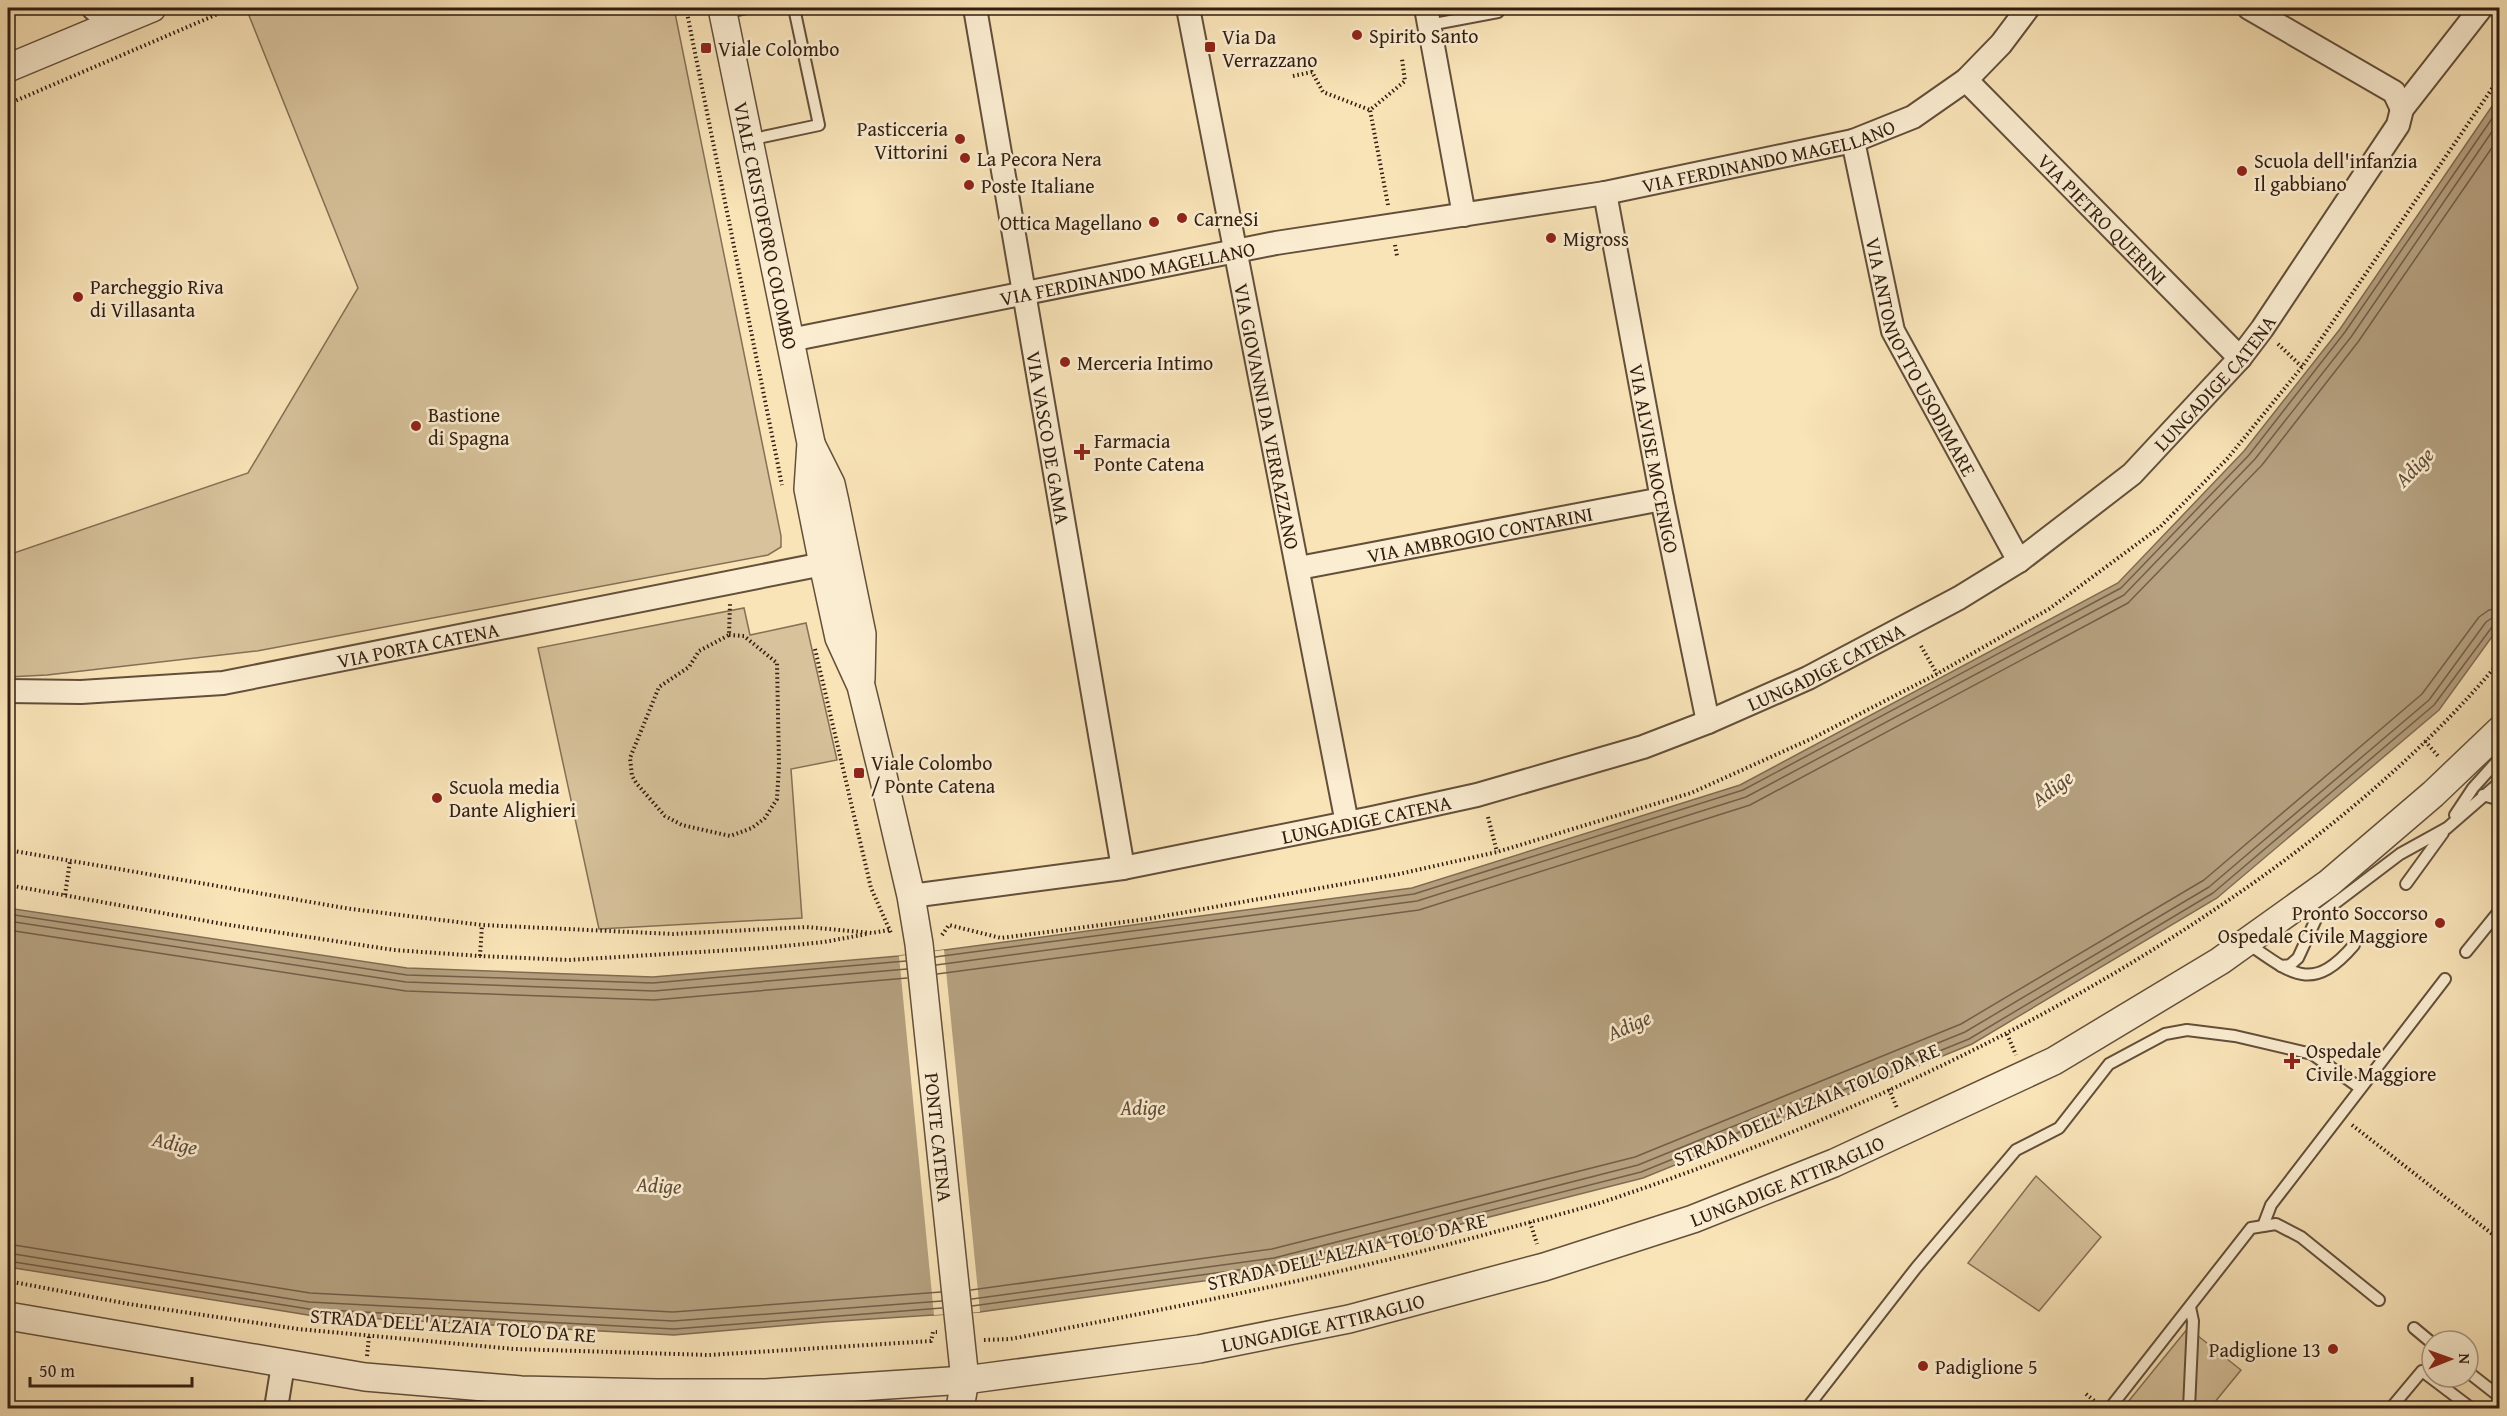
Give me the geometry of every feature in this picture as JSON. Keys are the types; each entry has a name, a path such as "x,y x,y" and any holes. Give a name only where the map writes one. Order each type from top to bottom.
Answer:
{"street":[{"path":"8,68 102,16 148,8"},
{"name":"VIA VASCO DE GAMA","path":"975,8 1123,868"},
{"name":"VIA GIOVANNI DA VERRAZZANO","path":"1188,8 1347,823"},
{"name":"VIA FERDINANDO MAGELLANO","path":"790,339 1236,251 1391,224 1464,216 1605,193 1853,141 1913,117 1965,80 2001,44 2028,8"},
{"path":"2249,8 2394,92 2402,109"},
{"name":"LUNGADIGE CATENA","path":"911,896 1123,868 1477,795 1643,747 1708,722 1808,678 1959,598 2019,561 2132,474 2240,358 2262,329 2398,125 2402,109 2481,8"},
{"name":"VIALE CRISTOFORO COLOMBO","path":"731,9 749,140 811,443 831,484 862,634 861,686"},
{"path":"1427,16 1464,216"},
{"name":"VIA PIETRO QUERINI","path":"1965,80 2240,358"},
{"name":"VIA ANTONIOTTO USODIMARE","path":"1853,141 1893,331 2019,561"},
{"name":"VIA ALVISE MOCENIGO","path":"1605,193 1662,499 1708,722"},
{"name":"VIALE CRISTOFORO COLOMBO","path":"811,443 808,489 839,638 861,686 911,896 907,941"},
{"name":"VIA AMBROGIO CONTARINI","path":"1299,568 1662,499"},
{"name":"VIA PORTA CATENA","path":"8,692 81,692 223,683 823,564"},
{"name":"LUNGADIGE ATTIRAGLIO","path":"8,1316 283,1365 365,1377 655,1401 766,1393 843,1399 1199,1349 1349,1319 1544,1267 1693,1219 1834,1163 2054,1061 2247,943 2329,882 2433,794 2499,730"},
{"name":"PONTE CATENA","path":"907,941 966,1380"},
{"path":"276,1408 283,1365"},
{"path":"960,1408 966,1380"},
{"path":"966,1380 974,1408"}],"lane":[{"path":"749,140 819,125 794,8"},
{"path":"1427,16 1498,12"},
{"path":"2406,884 2447,828 2472,788 2499,758"},
{"path":"2281,966 2290,964 2298,958 2317,917 2400,854 2447,828 2499,782"},
{"path":"2483,795 2499,800"},
{"path":"2466,952 2499,910"},
{"path":"2247,943 2281,966 2303,976 2324,973 2341,960 2354,945"},
{"path":"2264,1226 2271,1205 2445,979"},
{"path":"1807,1408 1916,1268 2016,1150 2059,1128 2109,1064 2165,1034 2187,1030 2235,1036 2312,1054 2360,1088"},
{"path":"2104,1407 2190,1307 2251,1228 2276,1224 2301,1237 2379,1300"},
{"path":"2188,1408 2193,1321 2190,1307"},
{"path":"2414,1328 2420,1333"},
{"path":"2391,1408 2422,1371 2471,1408"},
{"path":"2480,1382 2499,1397"}],"path":[{"path":"8,104 220,13 218,8"},
{"path":"686,8 783,489"},
{"path":"1370,110 1405,81 1402,59"},
{"path":"1293,76 1312,72 1323,92 1370,110"},
{"path":"949,925 1001,938 1147,919 1400,874 1497,852 1691,793 1812,738 1937,674 2049,609 2160,527 2227,459 2302,367 2499,77"},
{"path":"1370,110 1397,256"},
{"path":"2277,344 2302,367"},
{"path":"729,635 731,610"},
{"path":"729,635 744,636 777,663 779,765 777,799 765,818 752,828 730,836 682,825 665,816 636,784 632,776 630,758 659,687 689,667 699,651 729,635"},
{"path":"815,645 871,888 889,930 907,941"},
{"path":"1921,646 1937,674"},
{"name":"STRADA DELL'ALZAIA TOLO DA RE","path":"8,1281 129,1304 298,1329 514,1349 710,1355 931,1341 933,1332 960,1331 985,1341 1010,1339 1310,1279 1463,1241 1604,1201 1756,1145 1868,1099 2026,1025 2165,943 2263,877 2359,801 2417,749 2476,689 2499,661"},
{"path":"1488,817 1497,852"},
{"path":"8,850 351,909 482,925 673,934 807,927 872,933"},
{"path":"65,895 70,861"},
{"path":"8,885 223,924 394,950 480,956 569,960 765,948 824,942 889,930"},
{"path":"480,956 482,925"},
{"path":"2339,1116 2499,1240"},
{"path":"2086,1394 2104,1407"}],"shaded area":[{"path":"246,8 674,8 781,536 781,547 768,555 257,651 47,675 8,677 8,555 248,473 358,288"},
{"path":"744,608 750,635 806,623 837,760 791,769 802,918 599,929 538,648"},
{"path":"2036,1176 2101,1237 2039,1311 1968,1263"},
{"path":"2188,1328 2241,1370 2210,1408 2123,1408"}],"water":[{"name":"Adige","path":"2499,96 2499,627 2439,710 2217,898 1972,1044 1643,1178 1276,1271 980,1312 674,1335 308,1315 8,1267 8,908 407,968 653,977 899,956 1412,888 1740,785 2118,583 2244,451 2340,329"}],"pier":[{"path":"944,950 980,1312 934,1315 899,956"}],"place":[{"name":"Spirito Santo","path":"1357,35"},
{"name":"Via Da Verrazzano","path":"1210,47"},
{"name":"Viale Colombo","path":"706,48"},
{"name":"Pasticceria Vittorini","path":"960,139"},
{"name":"La Pecora Nera","path":"965,158"},
{"name":"Scuola dell'infanzia Il gabbiano","path":"2242,171"},
{"name":"Poste Italiane","path":"969,185"},
{"name":"CarneSi","path":"1182,218"},
{"name":"Ottica Magellano","path":"1154,222"},
{"name":"Migross","path":"1551,238"},
{"name":"Parcheggio Riva di Villasanta","path":"78,297"},
{"name":"Merceria Intimo","path":"1065,362"},
{"name":"Bastione di Spagna","path":"416,426"},
{"name":"Farmacia Ponte Catena","path":"1082,452"},
{"name":"Viale Colombo / Ponte Catena","path":"859,773"},
{"name":"Scuola media Dante Alighieri","path":"437,798"},
{"name":"Pronto Soccorso Ospedale Civile Maggiore","path":"2440,923"},
{"name":"Ospedale Civile Maggiore","path":"2292,1061"},
{"name":"Padiglione 13","path":"2333,1349"},
{"name":"Padiglione 5","path":"1923,1366"}]}
